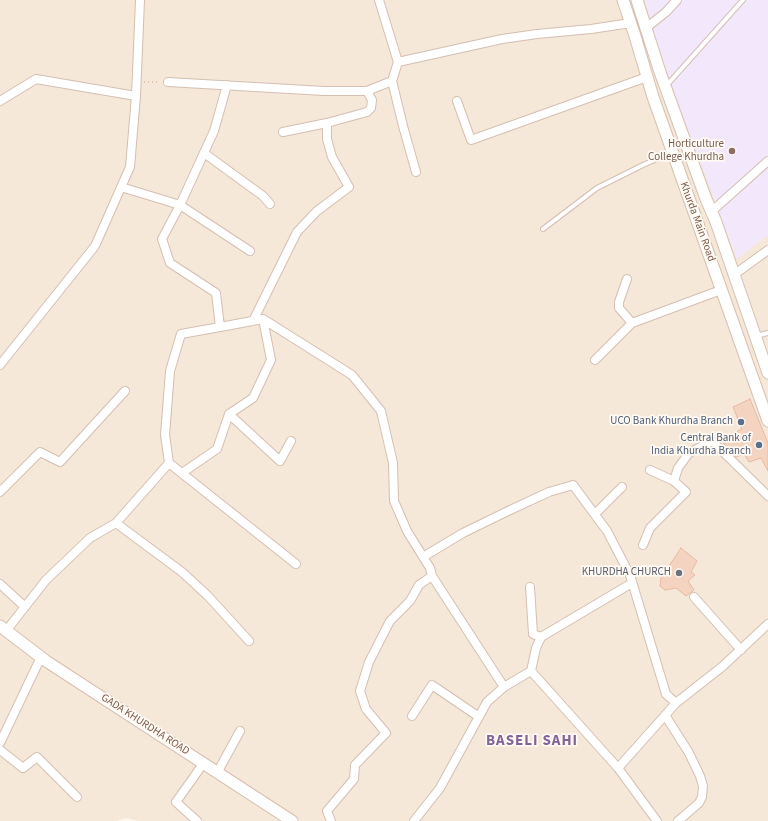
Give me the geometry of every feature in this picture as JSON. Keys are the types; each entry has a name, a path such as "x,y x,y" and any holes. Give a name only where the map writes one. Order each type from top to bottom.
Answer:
{"main road":[{"name":"Khurda Main Road","path":"623,0 672,152 768,421"},
{"name":"Khurda Main Road","path":"637,0 665,87 735,274 768,373"},
{"path":"672,152 688,149"},
{"name":"GADA KHURDHA ROAD","path":"3,628 41,657 292,821"}],"street":[{"path":"0,365 95,246 130,167 136,96 140,0"},
{"path":"379,0 398,62 392,81 416,172"},
{"path":"646,28 666,12 677,0"},
{"path":"398,62 502,39 630,23"},
{"path":"457,101 471,140 647,77"},
{"path":"0,100 36,79 136,96"},
{"path":"168,82 324,91 367,91 392,81"},
{"path":"220,327 216,293 170,263 162,239 180,205 214,131 227,85"},
{"path":"283,132 328,123 367,112 371,108 372,100 367,91"},
{"path":"253,321 297,232 316,210 349,187 332,157 327,139 328,123"},
{"path":"204,154 263,196 270,204"},
{"path":"712,211 768,161"},
{"path":"121,187 180,205 250,251"},
{"path":"735,274 768,250"},
{"path":"627,279 619,302 619,308 632,323"},
{"path":"595,360 632,323 721,290"},
{"path":"182,473 217,449 228,414 253,398 271,360 264,319"},
{"path":"296,564 243,520 169,463 165,436 170,372 181,334 264,319 352,375 382,411 393,463 394,501 407,531 430,568 432,576 504,686"},
{"path":"0,492 40,452 60,462 126,391"},
{"path":"228,414 280,461 291,441"},
{"path":"674,481 678,468 689,453 712,441 768,496"},
{"path":"3,628 25,607 46,580 90,538 116,522 169,463"},
{"path":"643,545 650,528 686,492 674,481 650,470"},
{"path":"423,557 463,533 508,511 549,492 573,485 607,531 630,576 666,694 676,703"},
{"path":"595,514 622,487"},
{"path":"116,522 182,572 208,596 249,641"},
{"path":"331,821 327,811 354,778 355,765 386,733 366,709 360,691 369,662 390,621 410,601 419,585 432,576"},
{"path":"414,821 440,788 487,702 504,686 531,671 536,648 541,637 632,583"},
{"path":"0,584 25,607"},
{"path":"530,587 533,634 541,637"},
{"path":"694,597 741,650"},
{"path":"618,768 676,703 723,666 768,624"},
{"path":"0,743 41,657"},
{"path":"531,671 618,768 657,821"},
{"path":"412,716 432,685 479,717"},
{"path":"665,716 689,753 703,786 702,797 699,803 678,821"},
{"path":"217,773 240,731"},
{"path":"0,750 23,768 37,757 77,797"},
{"path":"198,821 176,802 203,764"}],"lane":[{"path":"665,87 743,0"},
{"path":"543,229 597,188 643,164 672,152"},
{"path":"756,336 768,333"}],"path":[{"path":"136,82 168,82"}],"shaded area":[{"path":"0,0 768,0 768,821 138,821 126,818 117,821 0,821"},
{"name":"Horticulture College Khurdha","path":"645,0 768,0 768,235 737,259 664,68"}],"building":[{"path":"750,399 768,443 768,471 761,458 749,462 744,454 736,457 723,443 726,443 723,438 742,429 733,407"},
{"name":"KHURDHA CHURCH","path":"681,548 697,561 691,572 695,575 688,581 694,590 686,596 676,588 665,590 660,586 661,578"}],"place":[{"name":"Horticulture College Khurdha","path":"732,151"},
{"name":"UCO Bank Khurdha Branch","path":"741,422"},
{"name":"Central Bank of India Khurdha Branch","path":"759,445"},
{"name":"KHURDHA CHURCH","path":"679,573"}],"district":[{"name":"BASELI SAHI","path":"532,742"}]}
